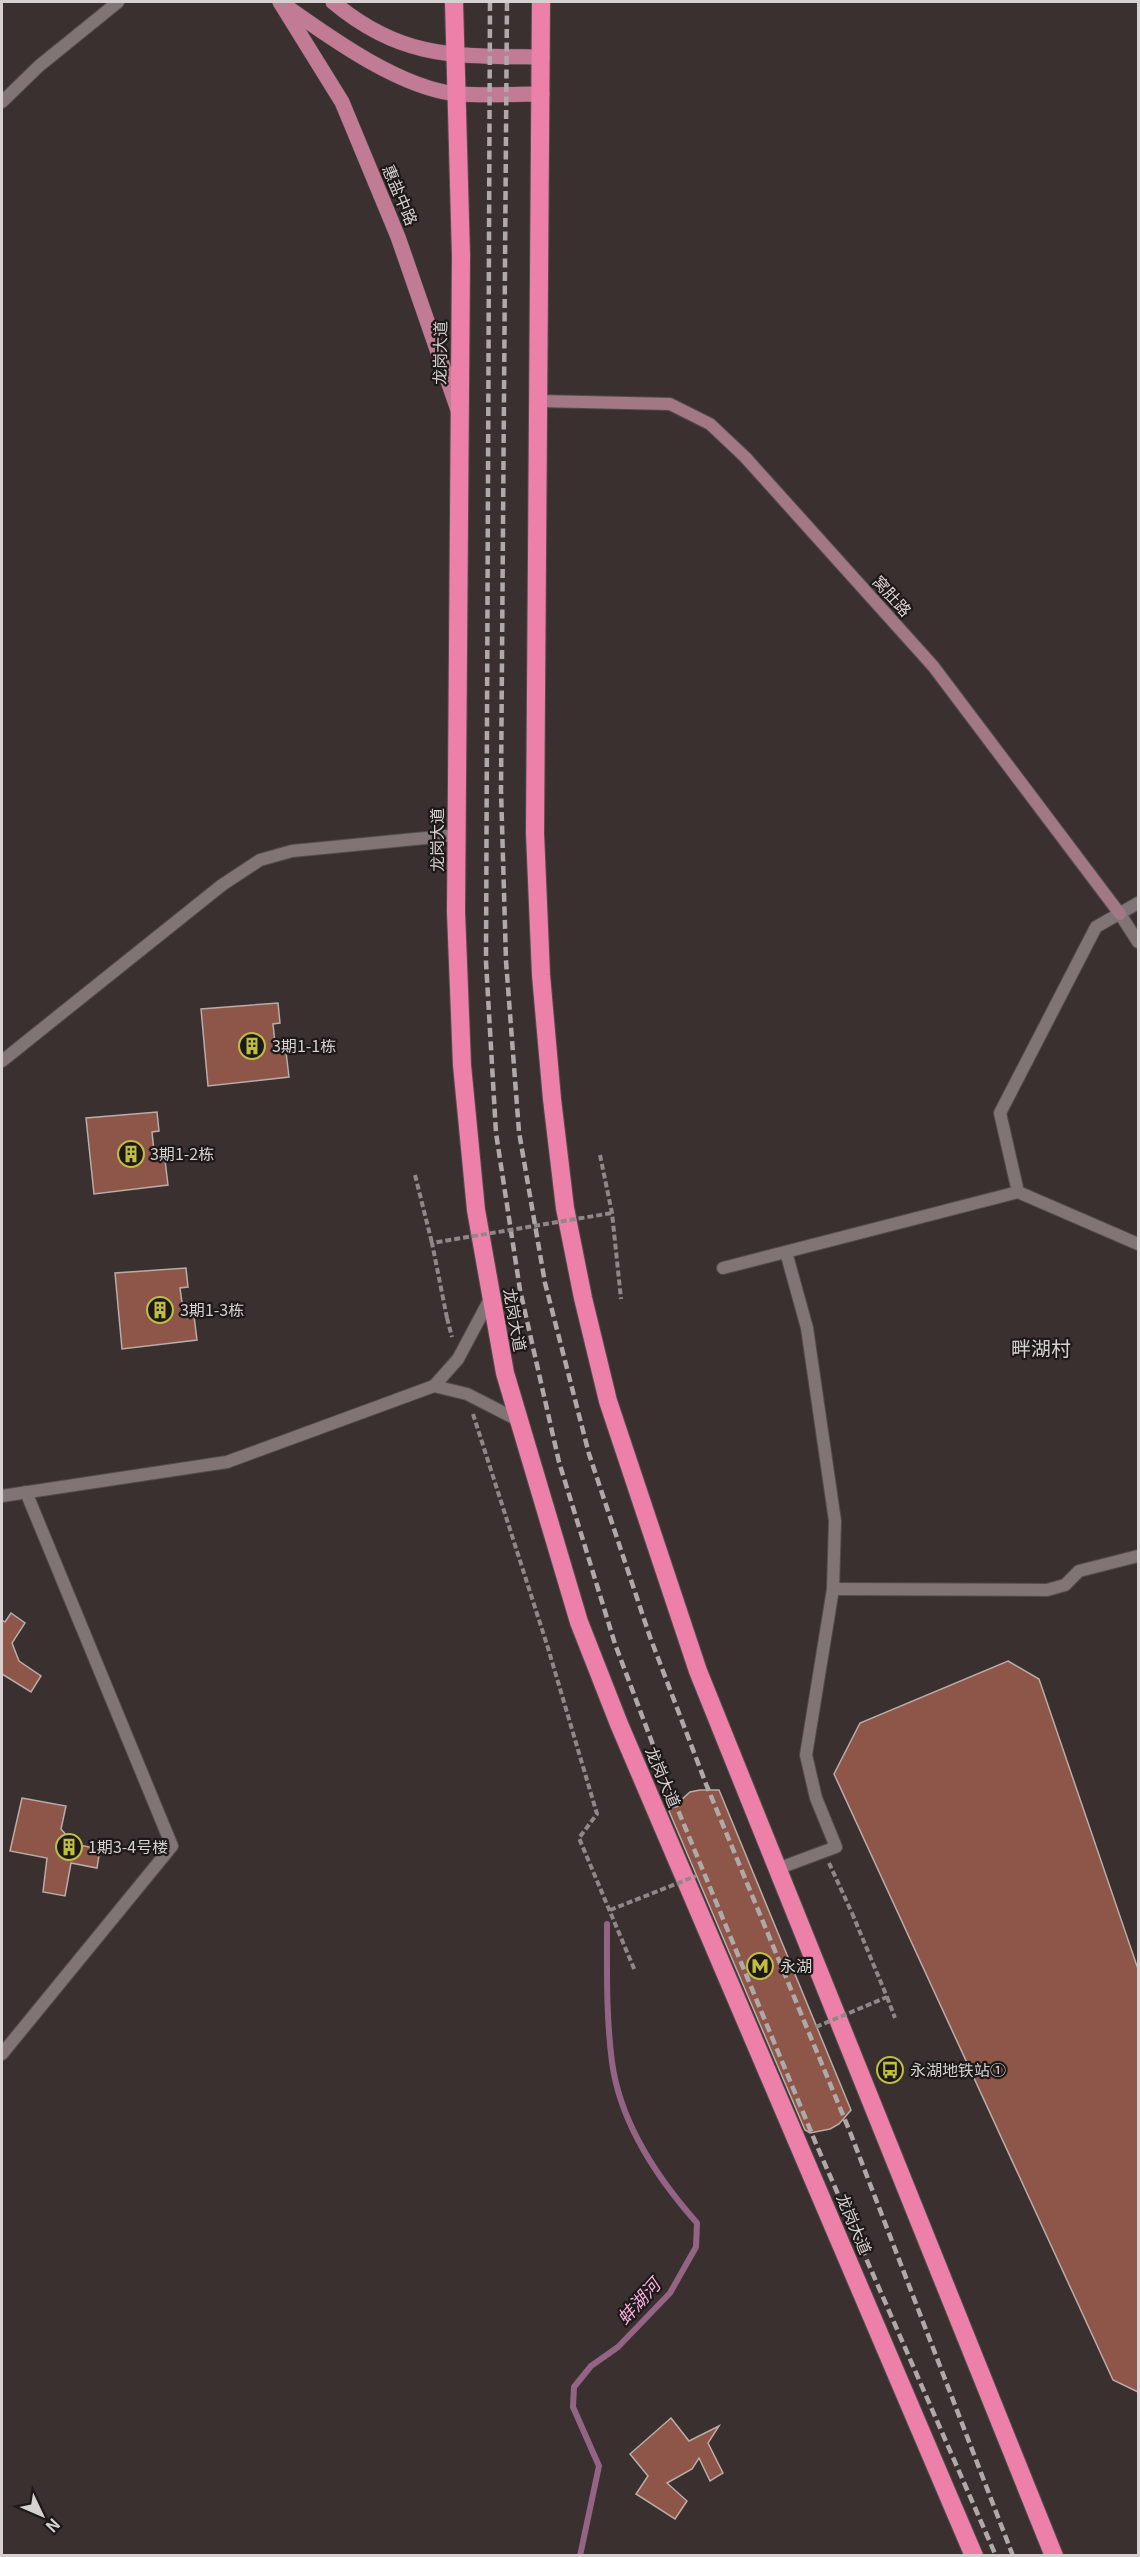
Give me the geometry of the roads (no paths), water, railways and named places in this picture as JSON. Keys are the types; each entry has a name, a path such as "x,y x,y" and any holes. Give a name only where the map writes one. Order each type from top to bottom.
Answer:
{"highway":[{"name":"龙岗大道","path":"454,2 461,256 456,835 462,1065 476,1210 505,1373 579,1622 615,1713 974,2556"},
{"path":"541,2 540,401 535,833 541,975 565,1208 583,1298 608,1401 698,1671 1054,2556"}],"main road":[{"path":"333,2 354,20 388,39 422,51 456,56 542,57"},
{"path":"281,3 340,45 376,65 413,81 456,93 542,94"},
{"name":"惠盐中路","path":"281,3 342,102 398,237 459,414"}],"street":[{"path":"2,102 39,66 118,2"},
{"name":"窝肚路","path":"540,401 670,404 710,424 745,457 933,666 1120,914 1138,942"},
{"path":"2,1061 222,885 260,860 292,851 456,835"},
{"path":"1018,1192 1000,1113 1096,927 1138,903"},
{"path":"723,1268 1018,1192 1138,1244"},
{"path":"777,1869 836,1846 816,1797 806,1755 833,1589 835,1521 807,1328 786,1252"},
{"path":"2,1496 227,1462 434,1386 458,1359 491,1297"},
{"path":"434,1386 467,1394 518,1420"},
{"path":"2,2054 172,1846 26,1492"},
{"path":"833,1589 1047,1590 1065,1585 1079,1571 1138,1556"}],"waterway":[{"name":"蚌湖河","path":"580,2556 599,2466 573,2407 574,2387 591,2366 618,2347 670,2293 696,2247 697,2223 655,2169 632,2128 616,2084 612,2062 607,1993 607,1924"}],"railway":[{"path":"490,2 486,962 496,1133 520,1290 559,1462 615,1644 673,1798 817,2146 996,2556"},
{"path":"507,2 501,790 506,961 519,1132 545,1283 589,1454 650,1637 706,1784 850,2132 1013,2556"}],"place":[{"name":"3期1-1栋","path":"252,1046"},
{"name":"3期1-2栋","path":"131,1154"},
{"name":"3期1-3栋","path":"160,1310"},
{"name":"1期3-4号楼","path":"69,1847"},
{"name":"永湖","path":"760,1966"},
{"name":"永湖地铁站①","path":"890,2070"}],"district":[{"name":"畔湖村","path":"1041,1349"}]}
